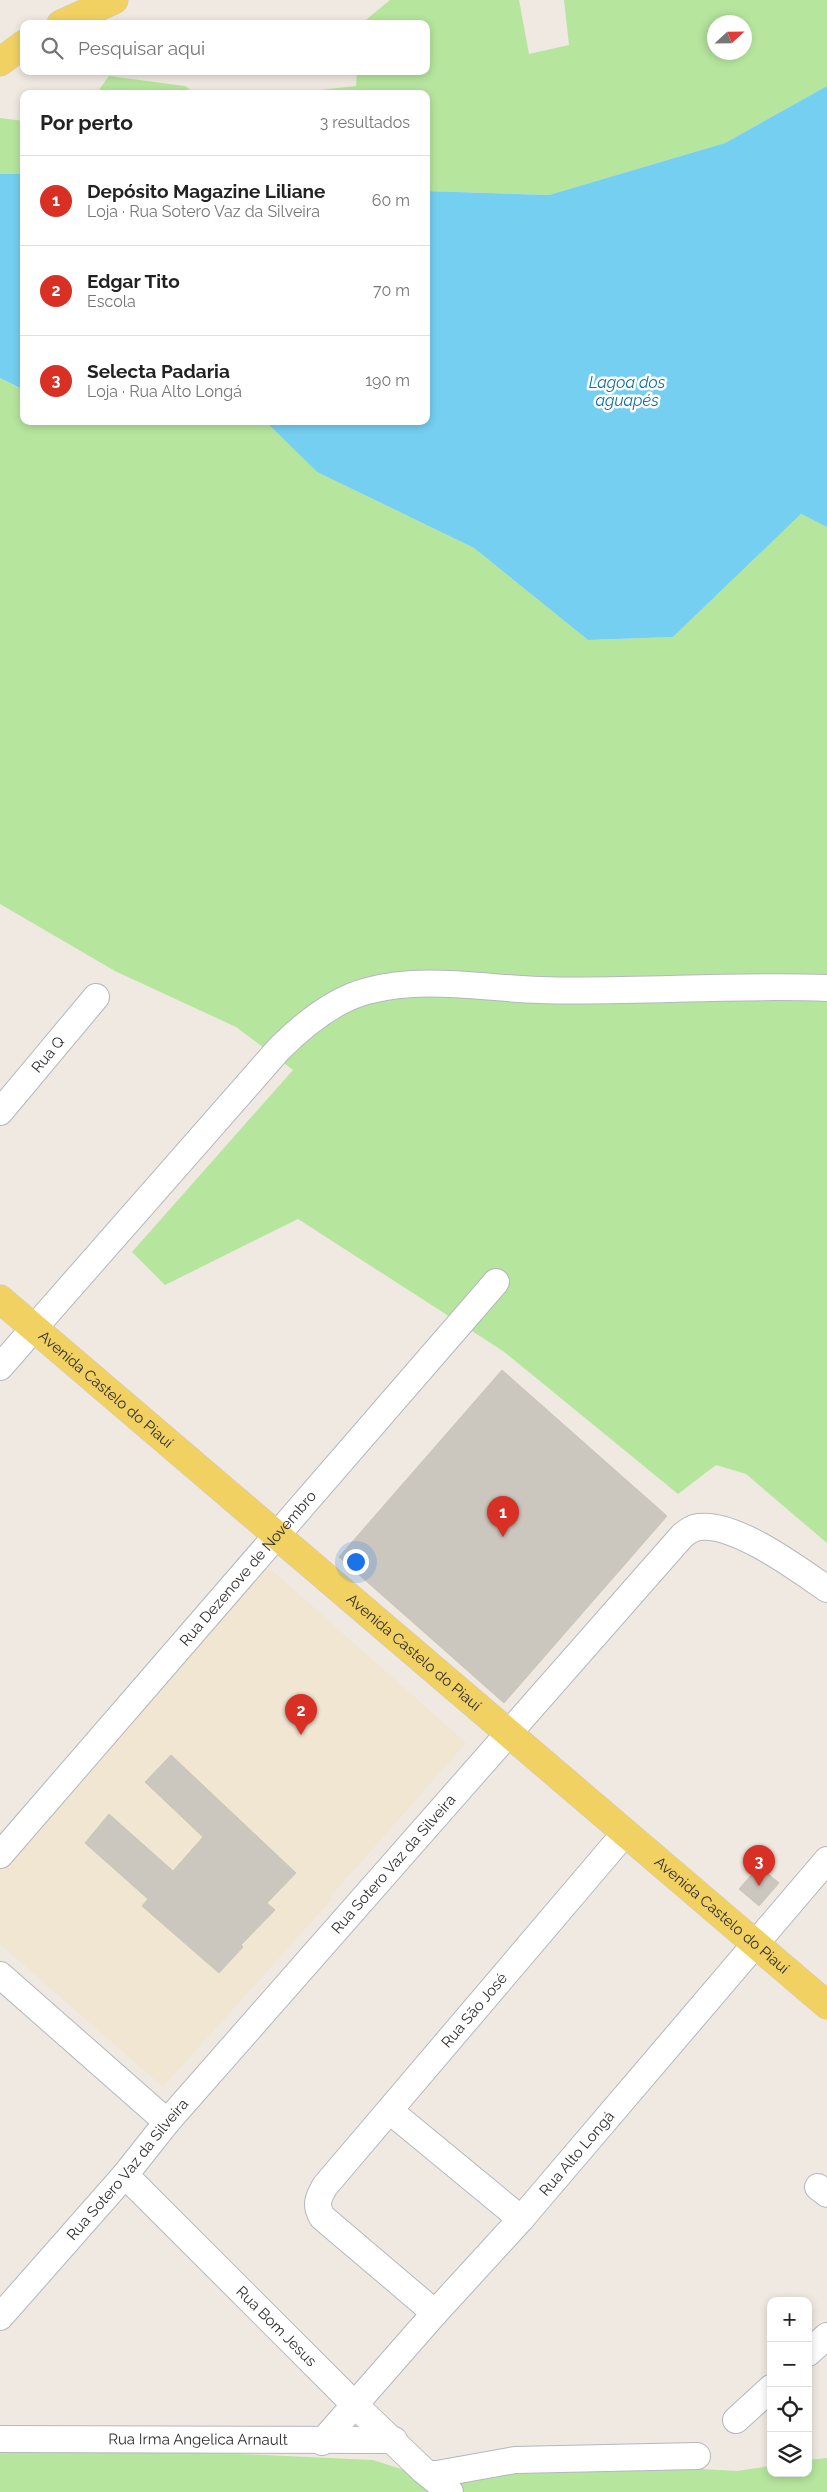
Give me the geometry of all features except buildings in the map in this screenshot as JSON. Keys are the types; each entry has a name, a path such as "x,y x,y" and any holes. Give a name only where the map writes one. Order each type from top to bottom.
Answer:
{"main road":[{"path":"70,20 114,0"},
{"name":"Avenida Castelo do Piauí","path":"0,1299 827,2005"}],"street":[{"path":"0,1367 280,1049 315,1018 364,992 420,983 540,990 827,988"},
{"name":"Rua Q","path":"0,1112 96,997"},
{"name":"Rua Dezenove de Novembro","path":"0,1855 496,1282"},
{"name":"Rua Sotero Vaz da Silveira","path":"0,2317 125,2174 166,2122 682,1536 692,1529 706,1527 727,1531 754,1542 827,1589"},
{"name":"Rua São José","path":"434,2312 322,2217 317,2203 325,2186 625,1833"},
{"name":"Rua Alto Longá","path":"322,2442 434,2312 521,2219 754,1943 827,1860"},
{"path":"0,1975 166,2122"},
{"path":"390,2111 521,2219"},
{"name":"Rua Bom Jesus","path":"125,2174 355,2405 394,2440 424,2471 450,2492"},
{"path":"812,2349 827,2336"},
{"path":"736,2420 767,2392"},
{"name":"Rua Irma Angelica Arnault","path":"0,2439 322,2442 394,2440"},
{"path":"430,2474 515,2460 697,2456"}],"shaded area":[{"path":"266,1565 466,1743 330,1897 332,1899 163,2087 0,1944 0,1865"}],"green space":[{"path":"390,0 519,0 529,54 569,45 564,0 827,0 827,86 725,143 549,195 430,191 430,90 320,90 356,86 357,75 430,75 430,20 366,20"},
{"path":"109,76 185,86 190,90 99,90"},
{"path":"0,118 20,120 20,174 0,174"},
{"path":"0,378 20,388 20,425 269,425 317,472 474,548 588,640 673,637 801,514 827,527 827,1543 746,1474 716,1465 678,1494 503,1351 298,1219 165,1285 132,1252 293,1070 236,1027 115,971 0,904"},
{"path":"0,2443 373,2460 401,2469 496,2471 613,2464 737,2471 767,2467 767,2477 812,2477 812,2460 827,2458 827,2492 0,2492"}],"water":[{"name":"Lagoa dos aguapés","path":"827,86 827,527 801,514 673,637 588,640 474,548 317,472 269,425 430,425 430,191 549,195 725,143"},
{"path":"0,174 20,174 20,388 0,378"}],"place":[{"name":"Depósito Magazine Liliane","path":"503,1537"},
{"name":"Edgar Tito","path":"301,1735"},
{"name":"Selecta Padaria","path":"759,1886"}]}
